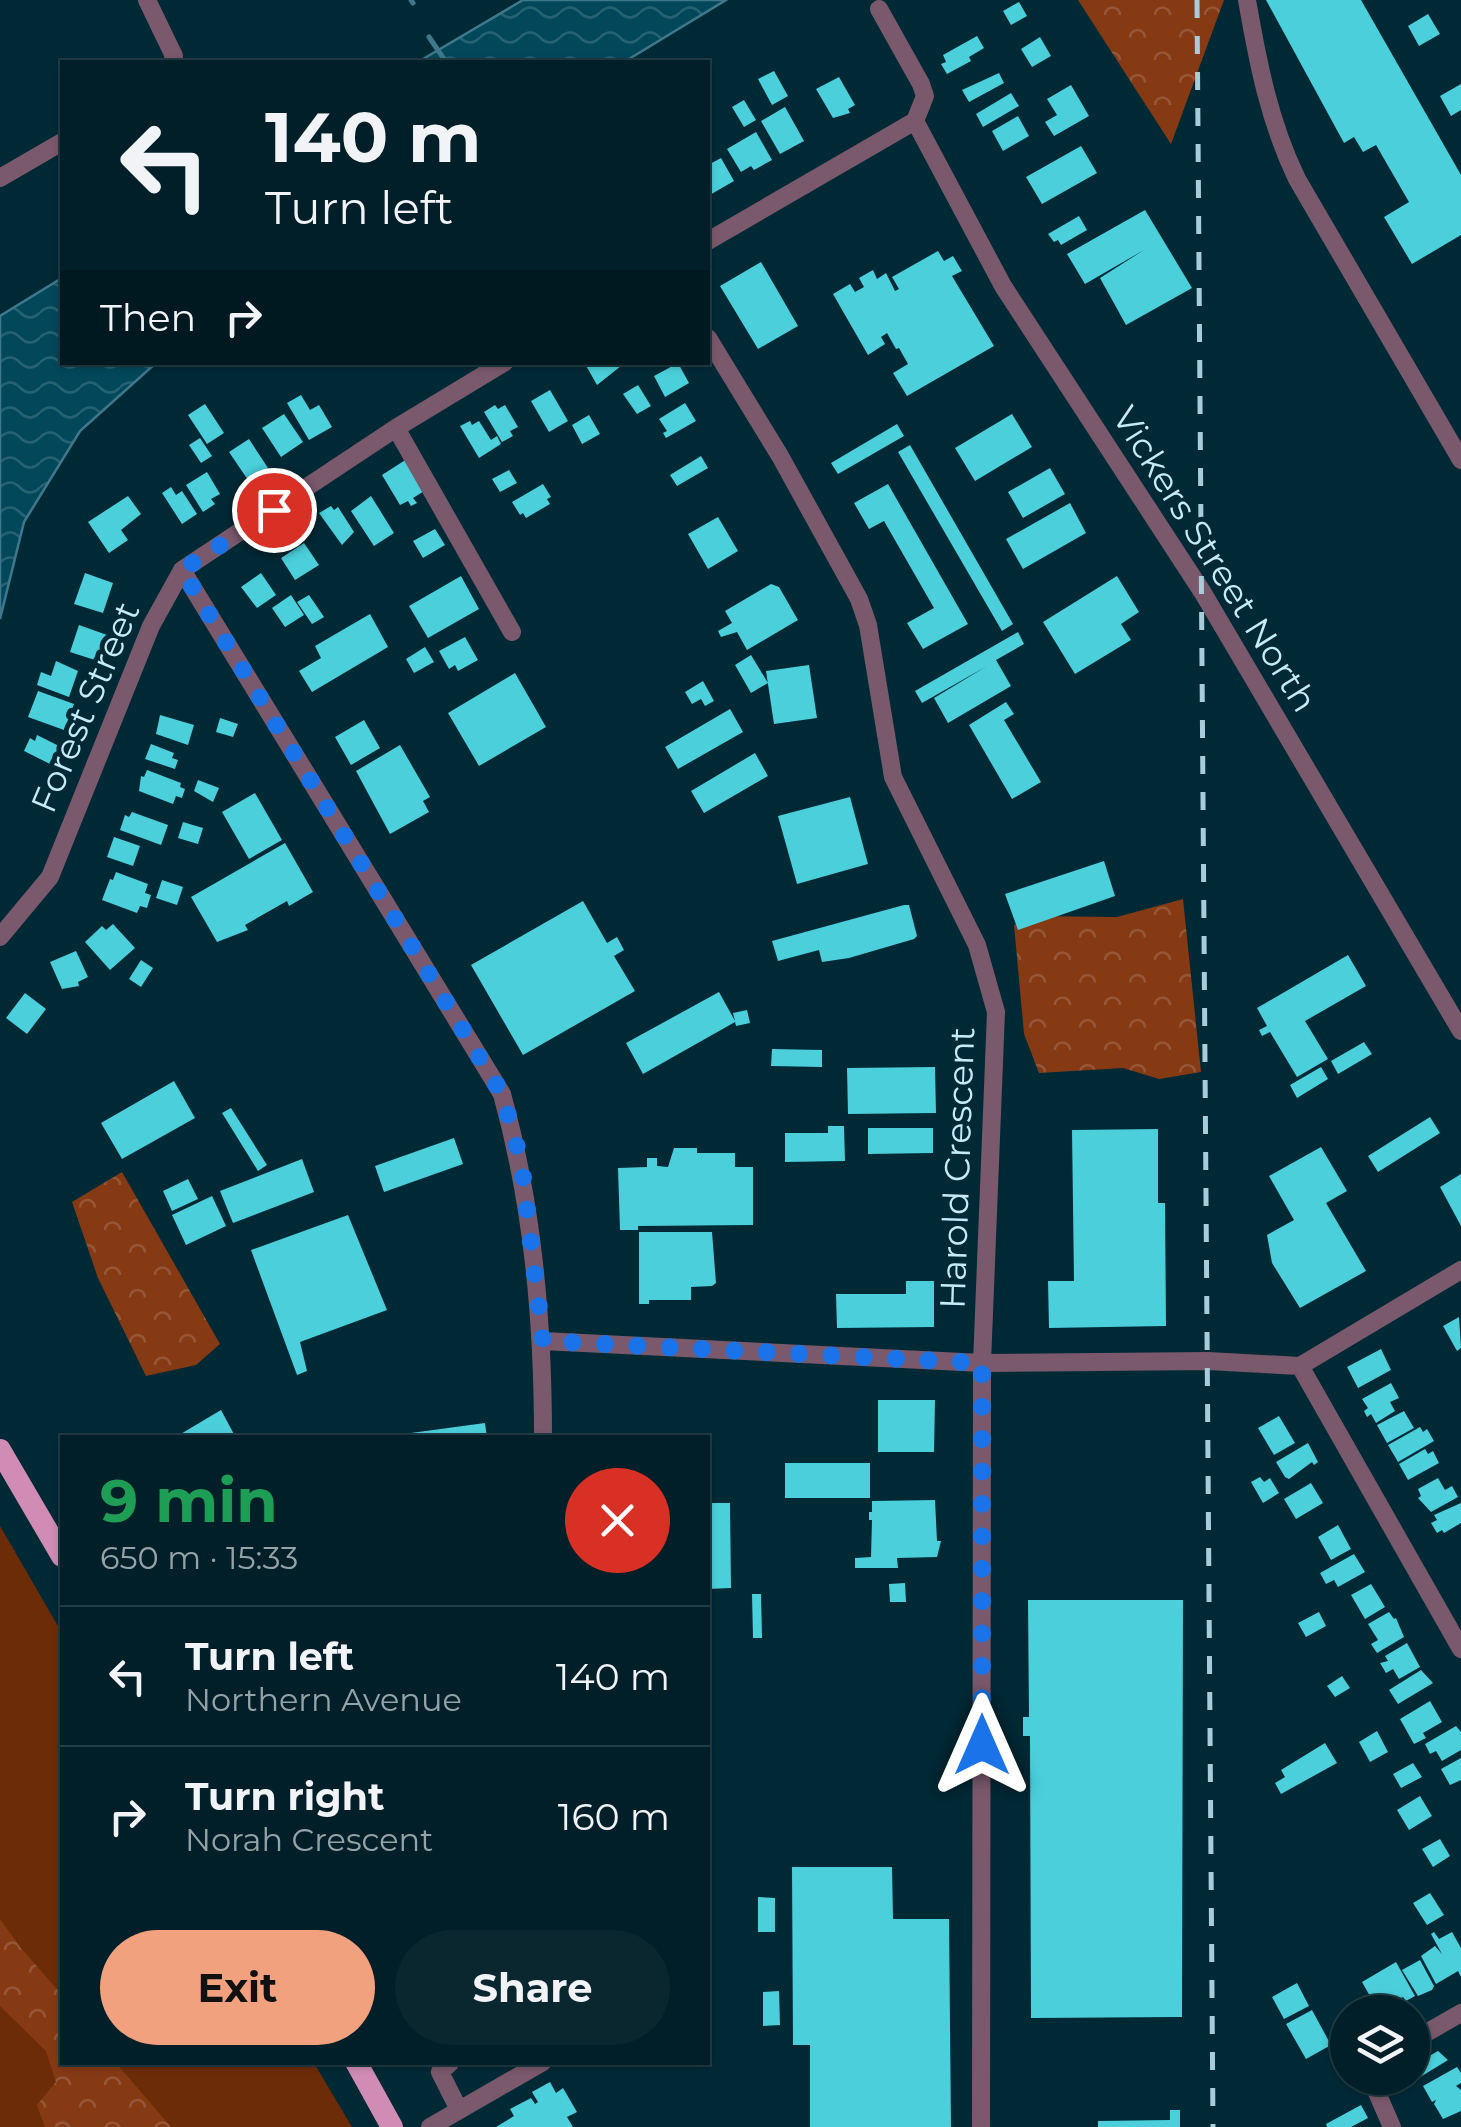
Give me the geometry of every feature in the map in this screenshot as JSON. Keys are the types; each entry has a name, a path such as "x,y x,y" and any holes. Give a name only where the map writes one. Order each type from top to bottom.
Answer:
{"main road":[{"path":"0,1450 60,1553"},
{"path":"358,2065 392,2127"}],"street":[{"path":"148,0 173,60"},
{"path":"1247,0 1263,89 1278,139 1297,180 1461,460"},
{"path":"710,240 915,122 925,96 878,10"},
{"name":"Vickers Street North","path":"915,122 1003,286 1202,593 1461,1031"},
{"path":"0,178 60,143"},
{"name":"Harold Crescent","path":"710,341 780,456 858,599 868,625 893,777 977,945 996,1012 982,1363 981,2127"},
{"name":"Forest Street","path":"0,936 50,878 151,626 182,570 396,428 500,365"},
{"path":"396,428 512,632"},
{"path":"182,570 502,1094 521,1161 543,1341 543,1435"},
{"path":"543,1341 982,1363 1208,1362 1300,1366 1461,1270"},
{"path":"1300,1366 1461,1649"},
{"path":"1430,2031 1461,2013"},
{"path":"448,2065 440,2072 459,2110"},
{"path":"430,2127 538,2065"},
{"path":"1378,2095 1392,2127"}],"shaded area":[{"path":"0,1526 60,1630 60,2065 315,2065 352,2127 0,2127"}],"green space":[{"path":"1078,0 1224,0 1171,144"},
{"path":"1183,899 1201,1072 1159,1079 1123,1068 1039,1073 1024,1034 1014,925 1028,916 1117,917"},
{"path":"122,1172 220,1344 196,1365 146,1376 98,1278 72,1202"},
{"path":"0,1919 60,1993 60,2065 118,2065 171,2127 45,2127 37,2105 56,2082 46,2051 0,2006"}],"water":[{"path":"523,0 726,0 627,60 421,60"},
{"path":"60,279 60,365 154,365 80,431 24,522 0,619 0,316"}],"building":[{"path":"1266,0 1361,0 1461,175 1461,235 1412,264 1384,217 1409,202 1376,145 1363,152 1354,137 1344,143"},
{"path":"1019,2 1027,16 1011,25 1003,11"},
{"path":"1428,14 1440,34 1419,46 1408,26"},
{"path":"977,36 984,48 969,57 971,61 947,74 941,64 946,62 943,55"},
{"path":"1040,37 1051,56 1032,67 1021,49"},
{"path":"774,71 788,96 772,105 758,79"},
{"path":"999,73 1004,83 969,102 962,90"},
{"path":"839,77 855,105 848,109 850,113 833,118 816,89"},
{"path":"1461,84 1461,110 1451,116 1440,96"},
{"path":"1071,85 1089,116 1054,136 1045,122 1057,115 1047,99"},
{"path":"1011,93 1019,106 983,127 976,114"},
{"path":"744,100 756,120 744,127 732,107"},
{"path":"785,107 804,141 780,154 761,121"},
{"path":"1018,116 1029,136 1003,151 992,131"},
{"path":"756,132 772,160 741,172 727,149"},
{"path":"1081,146 1097,173 1042,204 1026,177"},
{"path":"721,158 734,181 710,195 710,164"},
{"path":"1145,210 1192,288 1126,325 1100,278 1144,250 1085,284 1067,254"},
{"path":"1079,216 1087,230 1061,245 1058,240 1054,242 1048,234"},
{"path":"938,251 944,261 953,256 962,271 952,276 994,346 907,396 893,373 908,364 899,348 887,333 881,337 885,344 868,355 833,294 850,284 855,292 864,287 859,278 873,270 877,279 886,273 895,291 899,289 892,277"},
{"path":"761,262 798,326 758,349 720,286"},
{"path":"586,365 620,365 621,366 597,385"},
{"path":"679,365 689,383 665,397 654,376"},
{"path":"638,385 651,406 637,414 623,394"},
{"path":"550,390 568,421 549,432 531,401"},
{"path":"301,395 310,410 319,405 332,427 309,440 287,403"},
{"path":"685,403 696,421 666,438 663,433 667,431 659,419"},
{"path":"205,404 224,433 207,444 188,415"},
{"path":"495,405 498,409 505,405 518,427 510,431 513,436 502,442 484,412"},
{"path":"284,414 303,442 281,457 262,428"},
{"path":"1012,414 1032,447 975,481 955,448"},
{"path":"589,415 600,434 582,444 572,425"},
{"path":"470,421 472,425 479,421 491,440 497,436 501,444 479,458 460,426"},
{"path":"897,424 904,436 838,474 831,463"},
{"path":"200,438 212,456 201,463 189,445"},
{"path":"249,439 268,468 248,480 229,452"},
{"path":"910,445 1013,624 1002,631 898,452"},
{"path":"701,456 708,468 677,486 670,475"},
{"path":"410,457 429,488 413,498 417,503 411,506 408,501 400,505 382,475"},
{"path":"1050,468 1065,494 1023,518 1008,492"},
{"path":"509,470 517,483 500,492 492,479"},
{"path":"207,472 220,494 211,499 215,504 203,512 186,485"},
{"path":"543,484 551,497 547,499 550,504 526,518 523,513 520,515 512,502"},
{"path":"888,484 968,624 923,649 907,623 934,608 884,521 869,529 854,503"},
{"path":"171,487 176,495 182,491 197,514 182,524 162,493"},
{"path":"128,496 141,514 121,530 128,540 109,553 88,522"},
{"path":"371,496 394,533 374,546 351,511"},
{"path":"1070,503 1086,533 1023,569 1006,539"},
{"path":"331,506 334,510 338,507 354,532 342,545 319,513"},
{"path":"718,517 738,551 708,569 688,534"},
{"path":"435,529 445,545 423,558 413,541"},
{"path":"304,543 319,565 295,580 281,558"},
{"path":"85,573 113,583 103,613 74,604"},
{"path":"261,573 276,595 257,608 241,587"},
{"path":"461,576 479,609 428,638 409,606"},
{"path":"1117,576 1139,612 1121,624 1131,640 1075,674 1043,622"},
{"path":"771,584 779,587 798,620 747,650 737,632 721,637 718,631 732,623 725,611"},
{"path":"291,595 304,615 285,627 272,608"},
{"path":"309,595 324,617 312,624 297,602"},
{"path":"370,614 388,647 312,692 299,671 321,658 315,646"},
{"path":"79,625 107,635 98,661 70,652"},
{"path":"1018,632 1024,644 996,660 1011,686 948,723 934,698 987,666 922,703 915,691"},
{"path":"465,637 478,660 458,671 455,665 449,669 439,651"},
{"path":"425,647 434,662 414,673 406,659"},
{"path":"751,655 768,683 751,693 735,665"},
{"path":"56,661 78,671 69,697 37,685 41,672 51,676"},
{"path":"809,665 817,718 774,724 766,671"},
{"path":"515,673 546,727 479,766 448,713"},
{"path":"703,681 714,701 705,706 701,699 692,704 685,692"},
{"path":"38,691 74,704 64,730 28,717"},
{"path":"1006,702 1014,714 1004,720 1041,782 1012,799 969,725"},
{"path":"730,709 743,732 678,769 665,747"},
{"path":"160,715 194,725 188,745 156,734"},
{"path":"220,718 238,724 233,737 216,732"},
{"path":"364,720 380,748 351,765 335,737"},
{"path":"37,735 63,748 58,768 24,751 30,738 35,741"},
{"path":"151,744 174,753 172,758 178,760 175,769 145,759"},
{"path":"400,745 430,797 423,801 429,812 390,834 356,771"},
{"path":"755,753 768,776 704,813 691,791"},
{"path":"147,770 181,783 180,787 185,789 182,798 176,796 173,804 139,791 141,776"},
{"path":"198,780 219,788 213,802 194,791"},
{"path":"255,793 282,840 249,859 222,812"},
{"path":"850,797 868,864 797,884 778,816"},
{"path":"132,812 168,825 161,845 120,830 125,815 129,817"},
{"path":"183,822 203,828 198,844 178,838"},
{"path":"114,837 140,846 133,866 107,857"},
{"path":"285,843 313,892 289,906 287,901 245,925 248,930 217,942 191,897"},
{"path":"1104,861 1115,896 1018,930 1005,894"},
{"path":"116,872 148,884 145,893 151,895 147,908 140,906 137,913 102,900"},
{"path":"162,880 183,887 177,905 156,898"},
{"path":"583,901 607,943 617,937 624,950 614,956 635,991 523,1055 471,965"},
{"path":"909,905 917,936 914,939 849,958 822,962 819,950 778,961 772,941"},
{"path":"113,924 135,948 110,970 85,942 102,926 106,930"},
{"path":"76,951 88,977 78,982 79,986 62,989 50,962"},
{"path":"1348,955 1366,986 1305,1021 1328,1059 1297,1077 1270,1032 1262,1036 1259,1030 1267,1026 1257,1008"},
{"path":"141,960 153,968 141,987 129,979"},
{"path":"719,992 735,1021 733,1013 747,1010 750,1023 736,1026 735,1022 643,1074 626,1043"},
{"path":"25,993 46,1009 27,1034 6,1018"},
{"path":"1364,1042 1372,1054 1338,1074 1331,1061"},
{"path":"772,1049 822,1050 822,1067 771,1066"},
{"path":"935,1067 936,1113 848,1114 847,1068"},
{"path":"1321,1067 1328,1079 1297,1098 1290,1085"},
{"path":"174,1081 195,1118 122,1159 101,1123"},
{"path":"231,1108 267,1165 258,1171 222,1113"},
{"path":"1430,1117 1440,1133 1378,1172 1368,1156"},
{"path":"828,1126 844,1126 845,1161 785,1162 785,1133 828,1133"},
{"path":"868,1128 933,1128 933,1153 868,1154"},
{"path":"1158,1129 1158,1203 1165,1203 1166,1326 1049,1328 1048,1281 1074,1281 1072,1130"},
{"path":"454,1138 463,1164 384,1192 375,1166"},
{"path":"1321,1147 1347,1191 1326,1203 1366,1271 1300,1308 1272,1263 1267,1235 1294,1220 1269,1176"},
{"path":"674,1148 697,1148 697,1153 735,1153 735,1167 753,1167 753,1225 638,1226 638,1230 620,1230 618,1168 647,1167 647,1158 657,1158 657,1166 668,1167"},
{"path":"302,1159 314,1192 233,1223 220,1191"},
{"path":"1461,1174 1461,1226 1440,1187"},
{"path":"188,1179 198,1199 172,1211 163,1191"},
{"path":"212,1196 226,1226 186,1245 172,1215"},
{"path":"348,1215 387,1310 300,1342 307,1371 297,1375 251,1250"},
{"path":"639,1232 712,1232 716,1283 691,1287 691,1300 649,1300 649,1304 639,1304"},
{"path":"906,1281 934,1281 934,1327 837,1328 836,1294 906,1294"},
{"path":"1459,1317 1461,1348 1457,1351 1443,1326"},
{"path":"1381,1349 1391,1370 1358,1388 1347,1367"},
{"path":"1391,1383 1399,1398 1390,1402 1395,1411 1376,1423 1371,1414 1367,1417 1364,1411 1368,1408 1362,1399"},
{"path":"878,1400 935,1400 934,1452 878,1452"},
{"path":"221,1410 234,1435 179,1435"},
{"path":"1404,1411 1414,1428 1387,1443 1377,1425"},
{"path":"1279,1416 1295,1443 1274,1455 1258,1428"},
{"path":"485,1423 487,1435 396,1435"},
{"path":"1420,1427 1423,1432 1427,1429 1434,1441 1398,1462 1388,1445"},
{"path":"1308,1443 1318,1462 1312,1462 1289,1479 1285,1477 1276,1462"},
{"path":"1425,1449 1428,1454 1433,1451 1439,1463 1408,1480 1399,1464"},
{"path":"785,1463 870,1463 870,1498 785,1498"},
{"path":"1260,1477 1264,1482 1270,1478 1279,1493 1263,1503 1251,1482"},
{"path":"1438,1478 1445,1490 1452,1486 1458,1497 1431,1512 1418,1498 1418,1489"},
{"path":"1311,1483 1323,1503 1296,1519 1284,1499"},
{"path":"935,1500 937,1541 941,1541 937,1557 897,1558 898,1568 855,1568 855,1558 871,1557 872,1501"},
{"path":"710,1503 730,1503 731,1588 710,1589"},
{"path":"1461,1503 1461,1523 1437,1533 1431,1523 1437,1520 1434,1515"},
{"path":"1338,1525 1351,1549 1331,1560 1318,1537"},
{"path":"1354,1554 1365,1572 1338,1587 1334,1580 1326,1584 1320,1573"},
{"path":"905,1583 906,1602 890,1602 889,1584"},
{"path":"1371,1584 1385,1607 1365,1619 1351,1595"},
{"path":"752,1594 761,1594 762,1638 753,1638"},
{"path":"1028,1600 1183,1600 1182,2017 1031,2018 1030,1736 1023,1736 1023,1717 1029,1717"},
{"path":"1319,1612 1326,1626 1306,1637 1298,1623"},
{"path":"1389,1612 1404,1637 1377,1653 1371,1644 1378,1640 1368,1624"},
{"path":"1407,1643 1420,1667 1399,1679 1393,1669 1386,1673 1380,1663 1388,1661 1385,1656"},
{"path":"1421,1670 1433,1683 1398,1704 1389,1690"},
{"path":"1342,1676 1350,1688 1335,1697 1327,1686"},
{"path":"1430,1701 1442,1722 1423,1733 1426,1738 1414,1744 1400,1719"},
{"path":"1456,1726 1461,1732 1461,1750 1442,1761 1436,1751 1430,1754 1425,1744"},
{"path":"1377,1731 1388,1752 1370,1762 1359,1742"},
{"path":"1325,1743 1337,1763 1281,1794 1275,1783 1285,1777 1281,1770"},
{"path":"1461,1758 1461,1780 1450,1785 1441,1769"},
{"path":"1413,1763 1422,1777 1401,1788 1393,1774"},
{"path":"1420,1796 1432,1816 1409,1830 1397,1810"},
{"path":"1440,1839 1450,1856 1433,1867 1422,1849"},
{"path":"792,1867 892,1867 893,1919 949,1919 951,2127 810,2127 810,2045 793,2045"},
{"path":"1430,1893 1444,1915 1427,1925 1413,1903"},
{"path":"758,1897 775,1898 775,1932 758,1932"},
{"path":"1434,1932 1439,1939 1452,1932 1461,1948 1461,1977 1458,1971 1436,1984 1421,1956 1435,1946 1442,1954 1431,1934"},
{"path":"1420,1960 1434,1986 1432,1990 1417,1995 1402,1970"},
{"path":"1396,1962 1414,1995 1369,1995 1362,1982"},
{"path":"1297,1983 1309,2006 1284,2019 1272,1997"},
{"path":"779,1991 780,2025 763,2026 763,1992"},
{"path":"1312,2010 1330,2046 1306,2059 1286,2024"},
{"path":"1438,2051 1448,2060 1430,2071 1430,2056"},
{"path":"1457,2067 1461,2073 1461,2083 1456,2086 1461,2090 1461,2111 1443,2119 1434,2104 1436,2100 1432,2102 1428,2095 1430,2082"},
{"path":"550,2082 556,2093 563,2088 577,2112 567,2117 573,2127 496,2127 514,2116 510,2109 531,2098 535,2104 538,2102 532,2092"},
{"path":"1361,2105 1368,2118 1351,2127 1327,2127 1326,2124"},
{"path":"1170,2110 1180,2110 1180,2127 1098,2127 1098,2121 1170,2120"}],"waterway":[{"path":"429,37 445,60"}],"railway":[{"path":"1197,0 1213,2127"}],"route":[{"path":"274,510 182,570 502,1094 521,1161 543,1341 982,1363 982,1745"}]}
